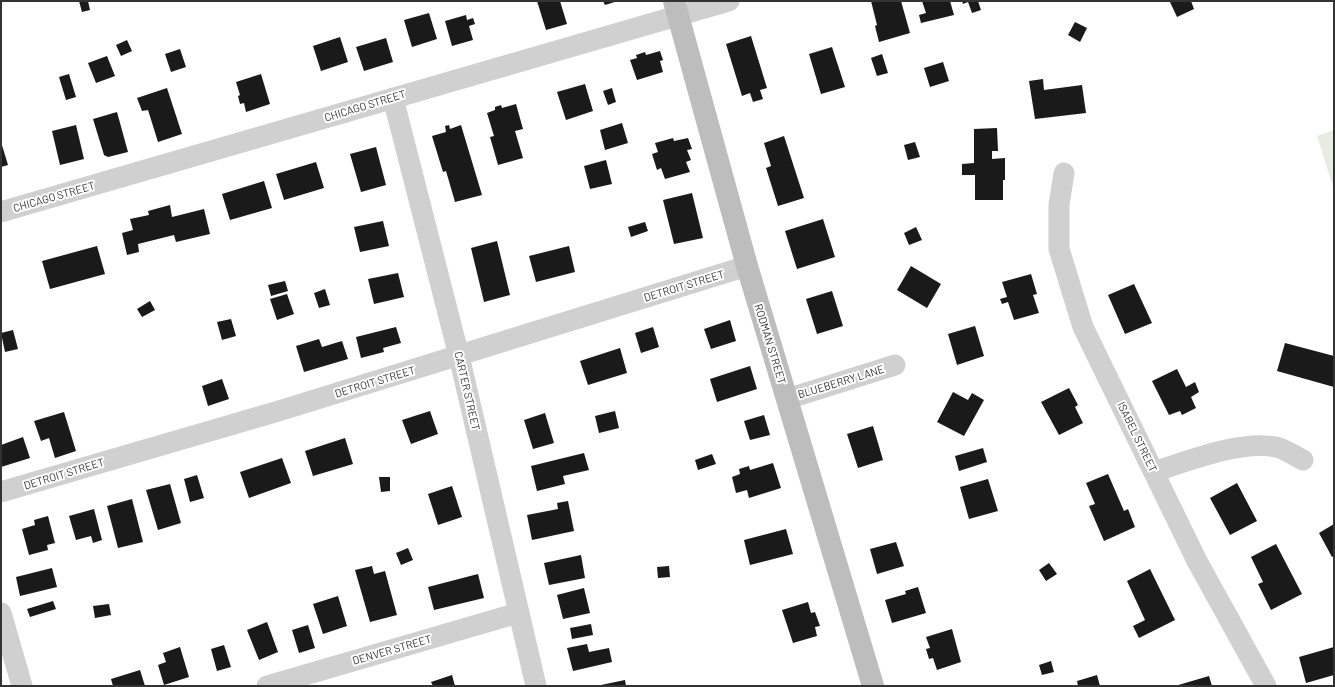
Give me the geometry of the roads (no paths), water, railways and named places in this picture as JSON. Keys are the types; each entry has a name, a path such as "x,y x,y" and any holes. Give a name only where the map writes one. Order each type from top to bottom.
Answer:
{"street":[{"name":"CHICAGO STREET","path":"1,212 393,98 676,8 729,1"},
{"name":"RODMAN STREET","path":"676,8 747,266 873,686"},
{"name":"CARTER STREET","path":"393,98 459,356 536,686"},
{"name":"ISABEL STREET","path":"1064,173 1059,205 1060,249 1083,327 1197,561 1266,686"},
{"name":"DETROIT STREET","path":"1,492 282,410 747,266"},
{"name":"BLUEBERRY LANE","path":"787,399 895,365"},
{"path":"1154,472 1230,449 1256,446 1276,447 1303,460"},
{"path":"1,613 22,686"},
{"name":"DENVER STREET","path":"267,686 518,613"}]}
